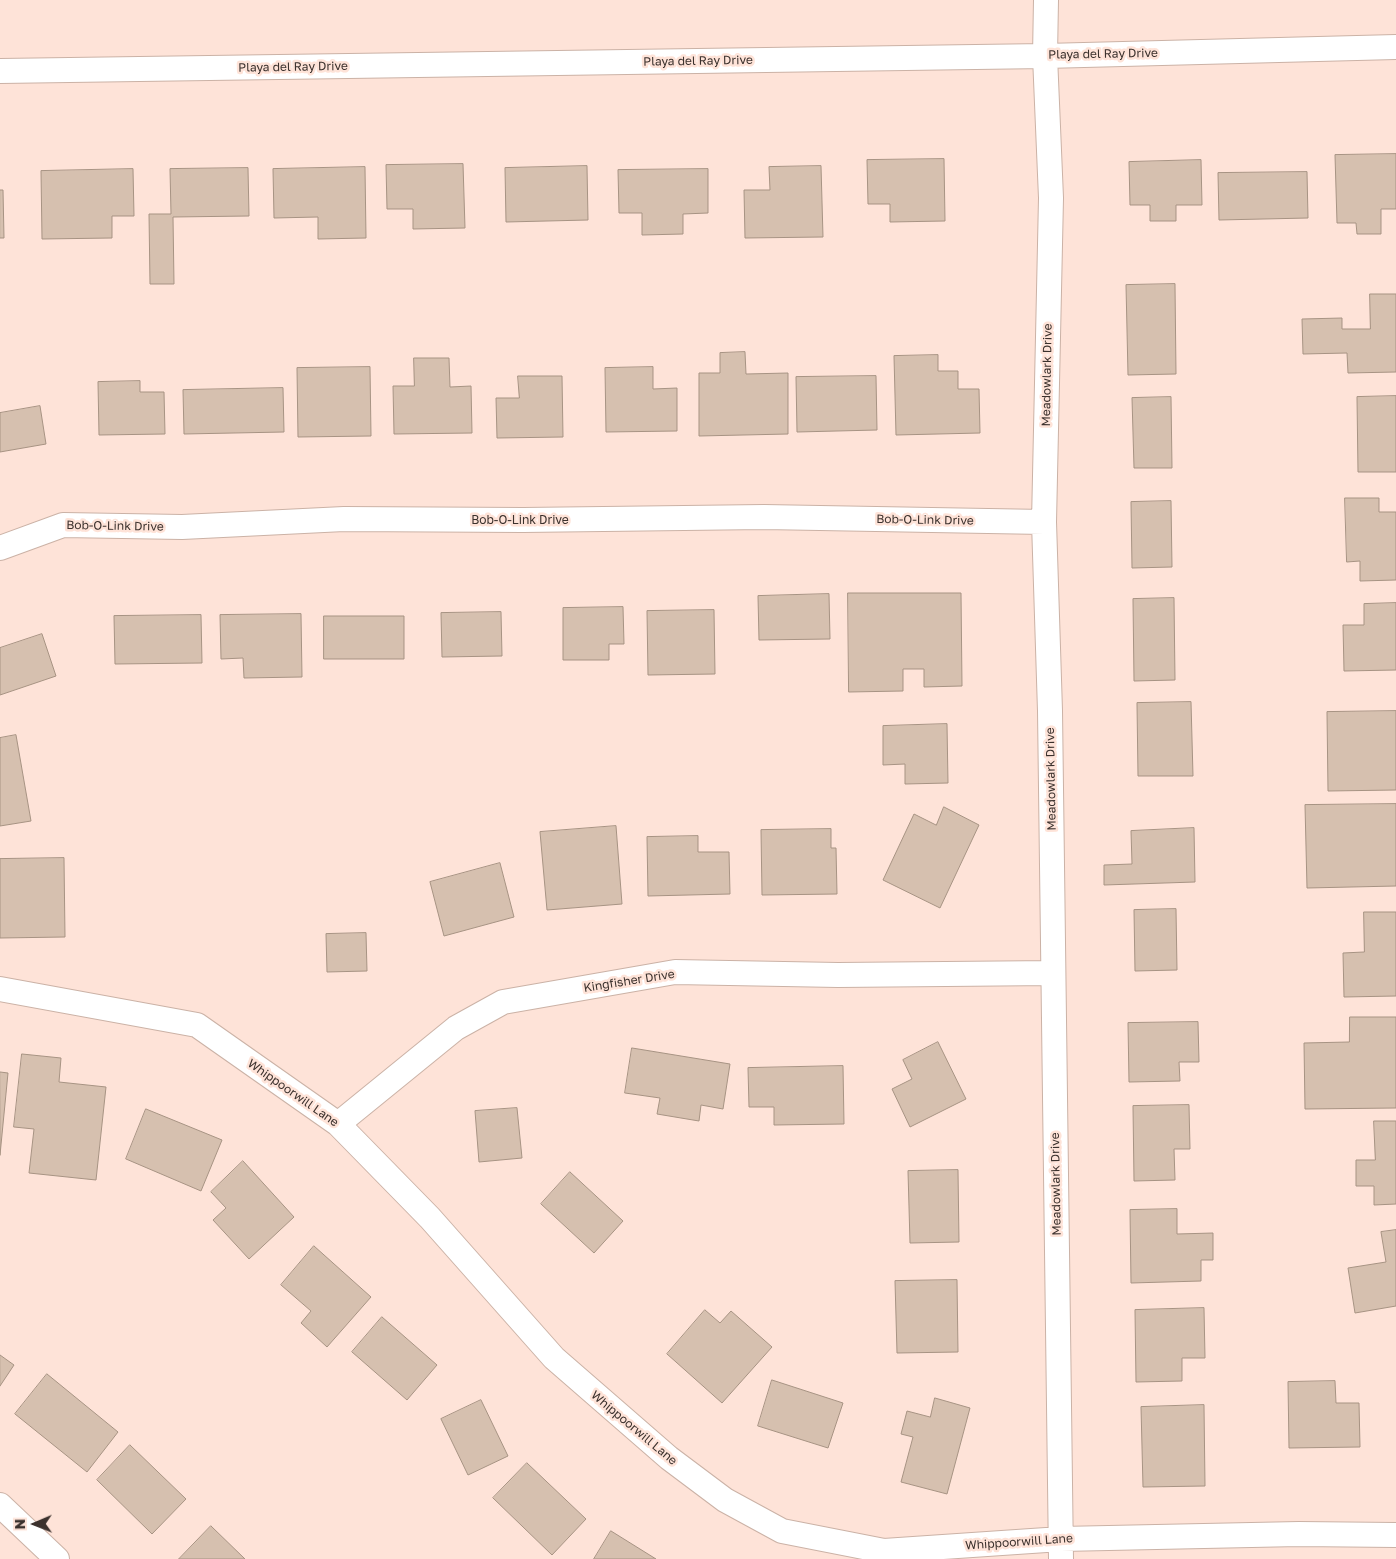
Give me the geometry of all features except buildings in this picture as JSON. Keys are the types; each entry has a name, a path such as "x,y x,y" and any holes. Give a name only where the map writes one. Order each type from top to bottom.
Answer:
{"street":[{"name":"Meadowlark Drive","path":"1046,0 1051,198 1044,522 1050,711 1061,1549"},
{"name":"Playa del Ray Drive","path":"0,70 1046,56 1396,47"},
{"name":"Bob-O-Link Drive","path":"0,548 63,525 182,527 344,519 523,520 764,517 1044,522"},
{"name":"Kingfisher Drive","path":"338,1124 456,1028 503,1002 675,972 838,975 1053,973"},
{"name":"Whippoorwill Lane","path":"0,989 197,1025 338,1124 430,1218 554,1358 669,1458 725,1500 782,1531 884,1551 1061,1549 1299,1534 1396,1535"},
{"path":"0,1505 57,1559"}]}
